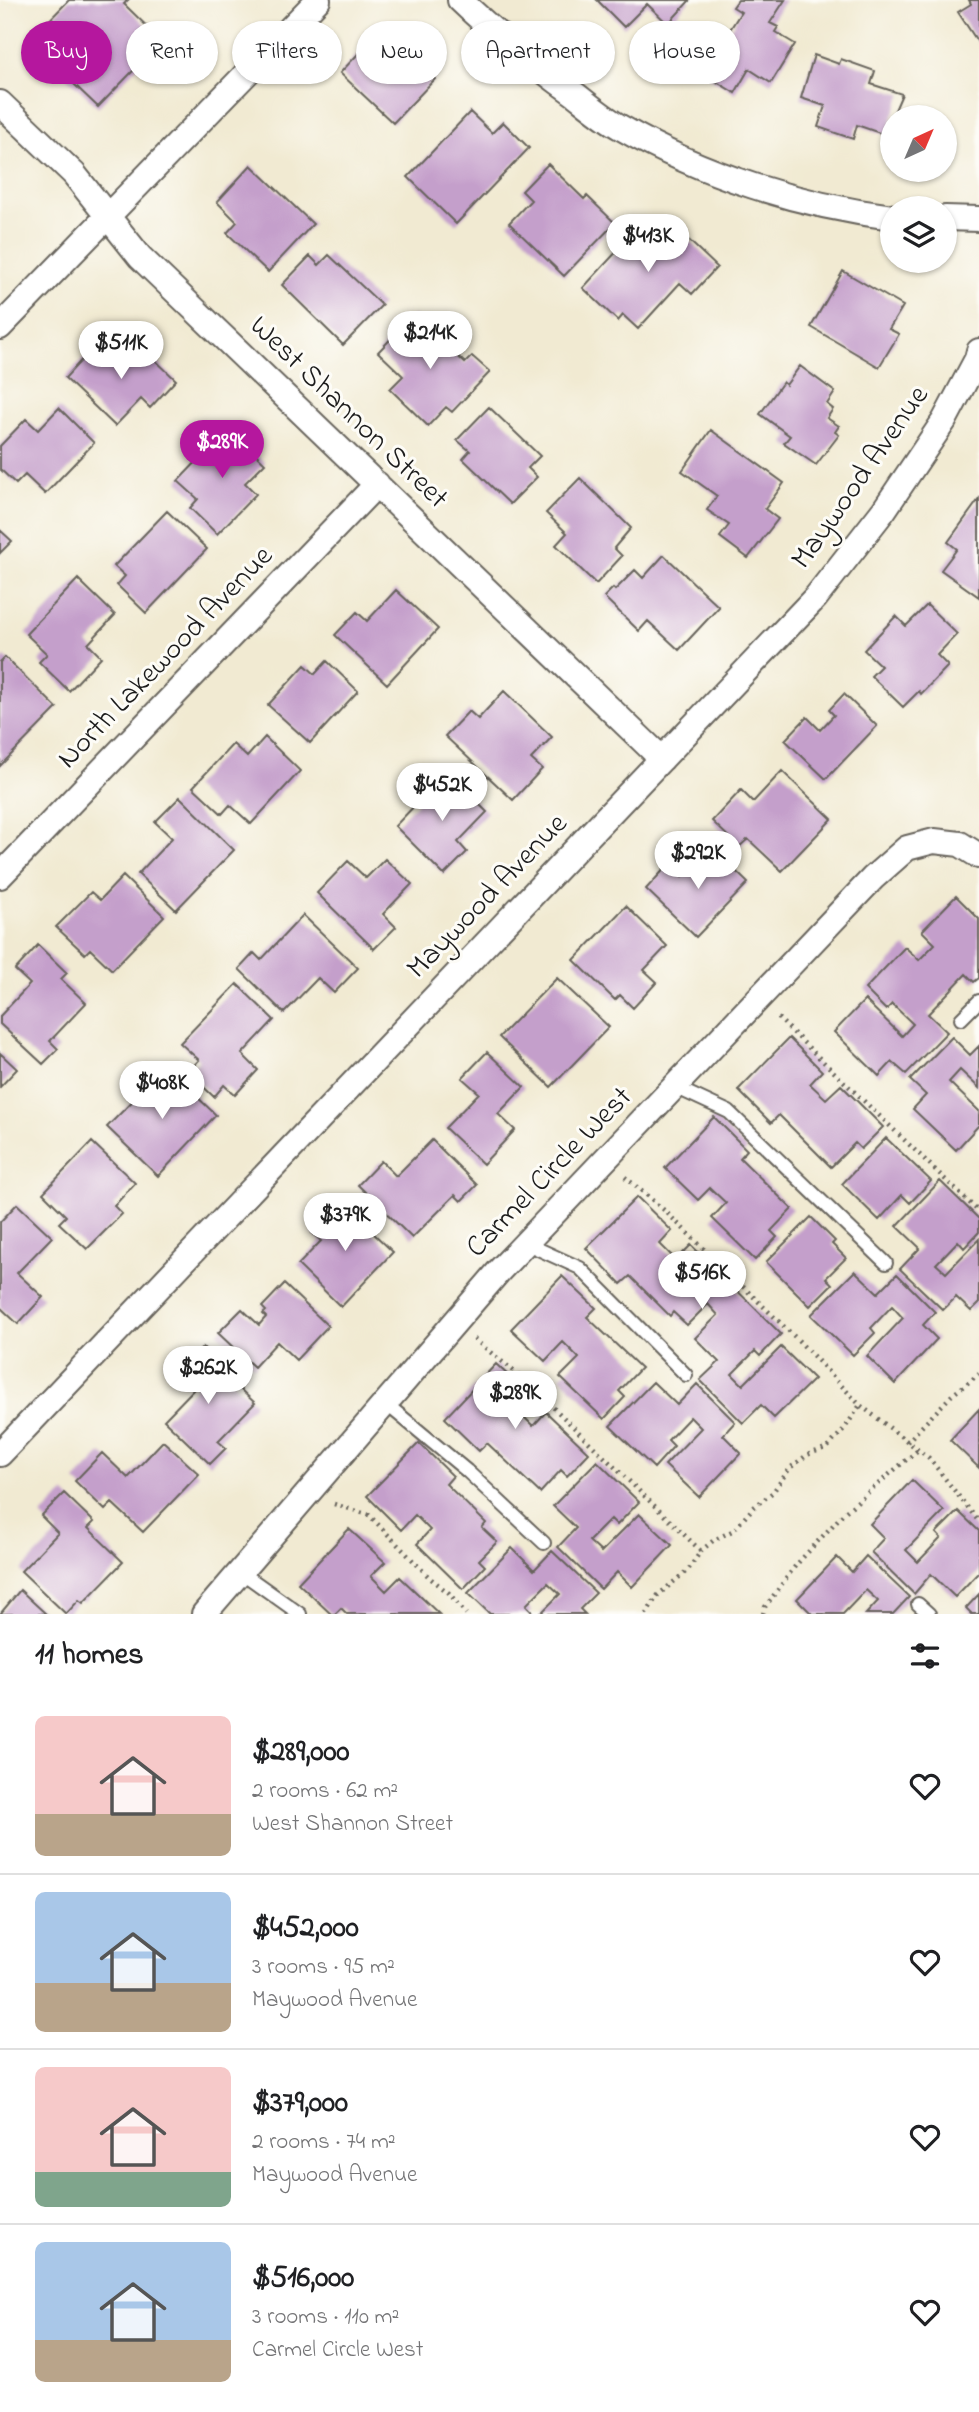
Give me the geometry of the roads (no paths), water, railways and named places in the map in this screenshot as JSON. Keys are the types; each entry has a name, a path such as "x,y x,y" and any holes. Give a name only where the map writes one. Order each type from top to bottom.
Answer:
{"street":[{"path":"0,327 318,0"},
{"path":"460,0 506,41 618,126 698,166 804,202 880,215"},
{"name":"West Shannon Street","path":"0,103 74,174 140,257 662,759"},
{"path":"957,219 979,220"},
{"name":"Maywood Avenue","path":"0,1454 816,597 884,510 944,421 979,351"},
{"name":"North Lakewood Avenue","path":"0,876 377,484"},
{"name":"Carmel Circle West","path":"204,1614 384,1402 525,1243 873,878 907,848 934,841 960,844 979,856"}],"lane":[{"path":"961,1019 979,1001"},
{"path":"675,1087 729,1112 886,1263"},
{"path":"525,1243 579,1268 686,1375"},
{"path":"384,1402 467,1471 544,1544"},
{"path":"241,1572 300,1614"},
{"path":"918,1604 929,1614"}]}
